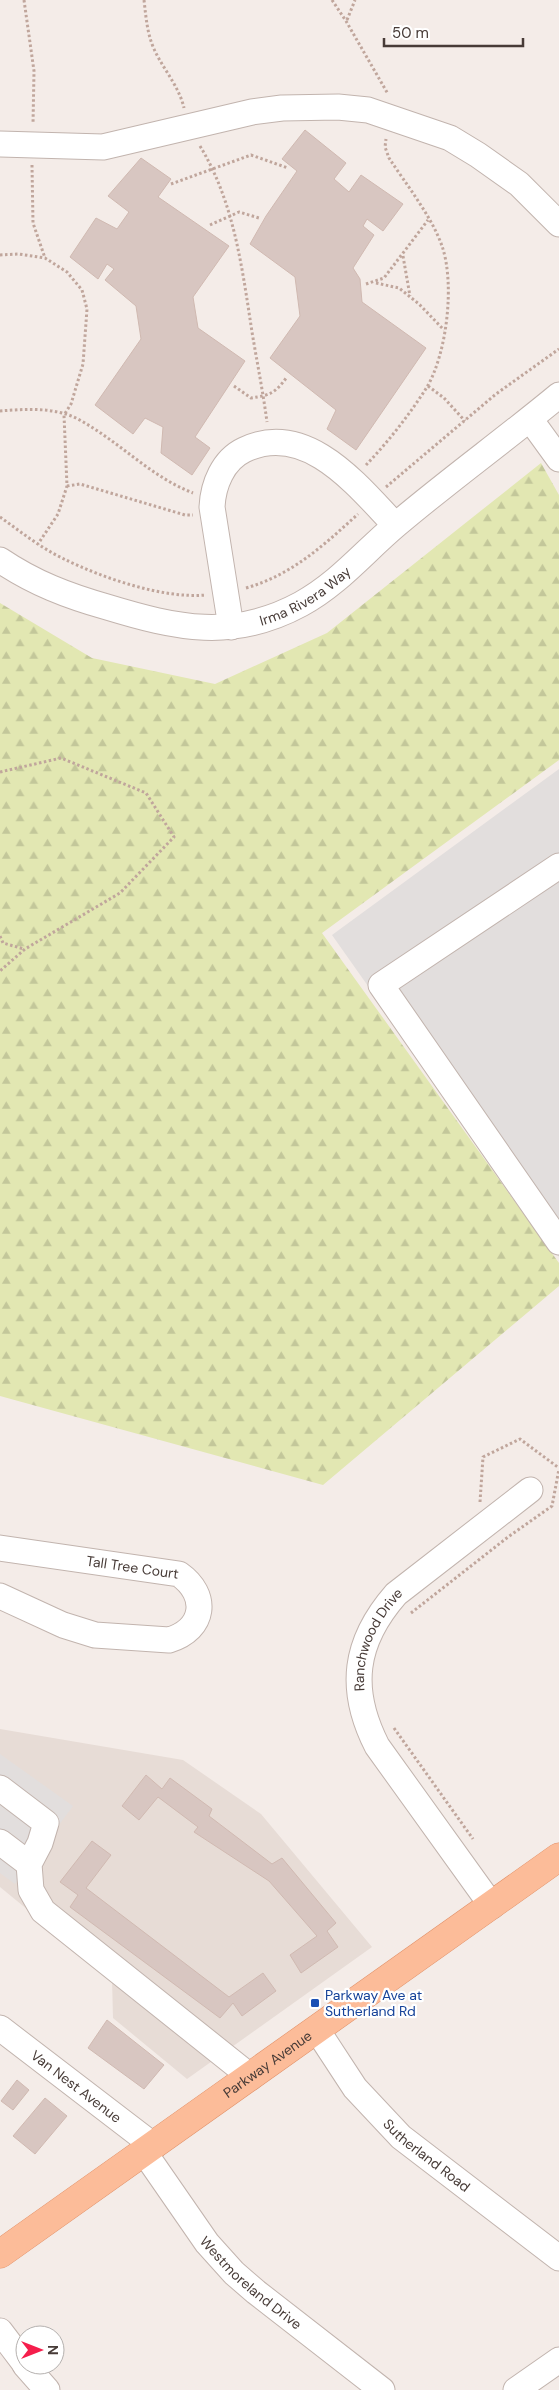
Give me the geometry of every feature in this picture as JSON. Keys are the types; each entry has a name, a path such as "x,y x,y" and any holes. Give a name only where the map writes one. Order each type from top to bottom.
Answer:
{"main road":[{"name":"Parkway Avenue","path":"0,2254 559,1857"}],"street":[{"path":"0,144 103,148 235,115 282,108 338,107 368,110 450,138 478,154 519,184 559,224"},
{"name":"Irma Rivera Way","path":"0,560 45,587 157,622 198,629 231,627 276,615 300,605 339,578 395,526 559,395"},
{"path":"530,419 559,459"},
{"path":"231,627 213,505 222,470 238,453 257,444 277,441 303,448 334,463 395,526"},
{"path":"559,866 382,986 559,1242"},
{"name":"Ranchwood Drive","path":"492,1906 377,1746 367,1727 361,1705 358,1680 362,1654 369,1632 380,1612 396,1594 530,1490"},
{"name":"Tall Tree Court","path":"0,1548 179,1574 193,1586 200,1604 197,1619 191,1628 181,1636 169,1640 96,1635 62,1625 0,1596"},
{"path":"0,1788 46,1823 40,1843 29,1864 32,1890 43,1911 251,2076"},
{"path":"0,1842 29,1864"},
{"name":"Van Nest Avenue","path":"0,2028 149,2149"},
{"name":"Sutherland Road","path":"317,2030 355,2088 400,2137 559,2258"},
{"name":"Westmoreland Drive","path":"149,2149 207,2243 234,2273 382,2390"},
{"path":"0,2331 15,2351"},
{"path":"516,2390 559,2360"},
{"path":"34,2375 47,2390"}],"path":[{"path":"24,0 34,71 32,146 33,223 45,258"},
{"path":"144,0 147,28 152,43 182,102 188,126 214,169 230,214 240,255 269,442"},
{"path":"332,0 388,94 391,104 391,117 386,134 386,148 390,158 442,245 450,293 440,354 428,386 371,460 352,480"},
{"path":"346,21 355,0"},
{"path":"171,184 251,155 288,168"},
{"path":"210,226 230,214 239,212 259,218"},
{"path":"366,284 384,278 428,220"},
{"path":"0,255 20,254 45,258 67,272 82,290 87,309 82,364 71,404 64,415 67,486 58,514 38,544"},
{"path":"403,255 410,297"},
{"path":"376,282 399,288 444,330"},
{"path":"0,517 38,544 65,560 115,579 167,593 191,596 227,593 273,580 294,569 372,501 390,482 496,394 559,349"},
{"path":"234,386 251,398 276,392 287,378"},
{"path":"428,386 444,398 465,421"},
{"path":"0,410 32,408 74,418 176,486 193,493 213,505"},
{"path":"67,486 80,484 185,515 213,505"},
{"path":"0,772 61,758 146,793 174,837 120,893 25,949 0,972"},
{"path":"0,936 3,943 25,949"},
{"path":"409,1614 508,1537 552,1506 559,1468 520,1439 483,1456 482,1494 478,1508"},
{"path":"394,1728 478,1846"}],"shaded area":[{"path":"559,769 559,1257 332,935"},
{"path":"0,1729 183,1760 261,1814 372,1947 187,2079 113,2018 112,1979 0,1887"},
{"path":"0,1754 73,1806 15,1884 0,1873"}],"green space":[{"path":"541,463 559,495 559,760 322,933 559,1263 559,1286 323,1485 0,1396 0,603 92,658 215,684 327,633"}],"building":[{"path":"305,130 346,163 334,179 349,192 361,175 403,204 383,231 367,219 363,226 374,235 353,268 360,279 362,302 426,348 356,450 327,429 336,410 270,358 300,316 295,277 250,244 266,216 297,171 282,159"},
{"path":"141,158 171,179 158,197 229,246 193,297 198,328 245,361 195,437 210,448 192,475 161,453 163,427 145,418 133,434 95,405 141,339 136,306 105,280 114,269 107,264 98,279 70,257 96,218 117,229 129,212 108,196"},
{"path":"146,1775 162,1789 170,1778 212,1809 209,1816 272,1864 282,1858 336,1923 327,1931 338,1947 301,1973 290,1955 317,1936 269,1881 194,1832 198,1827 158,1797 139,1820 122,1806"},
{"path":"92,1841 111,1855 86,1888 229,1997 263,1973 276,1991 242,2016 233,2003 220,2018 70,1907 78,1895 60,1882"},
{"path":"107,2020 164,2065 144,2089 88,2048"},
{"path":"17,2080 29,2090 13,2110 1,2101"},
{"path":"45,2098 67,2116 35,2154 13,2136"}],"place":[{"name":"Parkway Ave at Sutherland Rd","path":"315,2003"}]}
